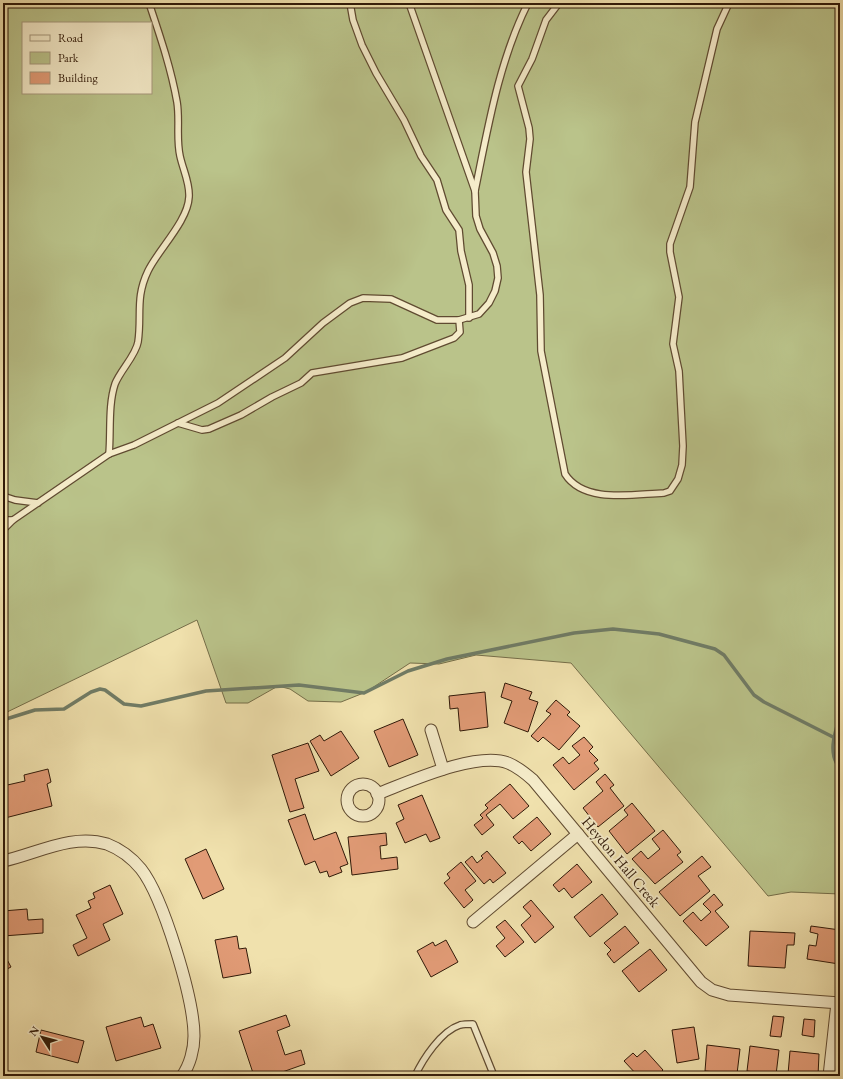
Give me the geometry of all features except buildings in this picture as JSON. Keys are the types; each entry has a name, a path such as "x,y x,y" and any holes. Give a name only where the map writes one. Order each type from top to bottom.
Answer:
{"street":[{"path":"430,730 443,770"},
{"name":"Heydon Hall Creek","path":"377,794 443,770 480,760 507,762 520,769 533,780 701,982 712,990 729,996 838,1003"},
{"path":"473,922 578,834"},
{"path":"3,860 30,854 61,844 92,842 106,844 119,850 140,868 149,880 170,933 192,1018 193,1043 190,1060 182,1076"},
{"path":"829,1076 838,1003"}],"lane":[{"path":"110,454 112,404 115,384 138,343 138,308 141,290 148,270 181,221 189,198 186,173 180,157 177,133 177,104 171,69 149,3"},
{"path":"350,3 353,20 362,45 376,73 404,120 421,156 436,180 446,210 459,230 461,251 469,285 469,318"},
{"path":"3,530 13,520 110,454 134,445 218,403 285,358 334,313 350,303 363,298 390,299 437,320 459,320 479,314 489,303 495,291 498,278 497,266 493,253 478,223 475,191 410,3"},
{"path":"475,191 494,100 512,41 528,3"},
{"path":"559,3 546,20 532,58 518,86 529,128 526,172 540,295 541,351 565,474 576,487 604,494 664,493 670,491 678,479 682,465 683,446 678,371 673,344 679,297 670,252 690,187 695,122 717,29 729,3"},
{"path":"178,423 202,430 209,429 241,415 272,397 301,383 312,373 402,358 417,353 458,335 460,332 459,320"},
{"path":"3,496 15,500 38,503"},
{"path":"3,520 13,520"},
{"path":"415,1076 422,1061 439,1040 460,1025 473,1024 494,1076"}],"green space":[{"path":"3,3 840,3 840,894 791,892 768,896 571,663 476,655 439,664 410,663 366,692 341,702 308,701 290,689 278,686 248,703 226,703 197,620 3,714"}],"waterway":[{"path":"3,720 35,710 64,709 91,692 100,689 105,690 124,704 141,706 206,691 299,685 364,693 408,671 447,659 574,633 613,629 659,634 715,649 724,655 754,695 764,702 833,737"},
{"path":"840,716 833,743 834,756 840,768"}]}
